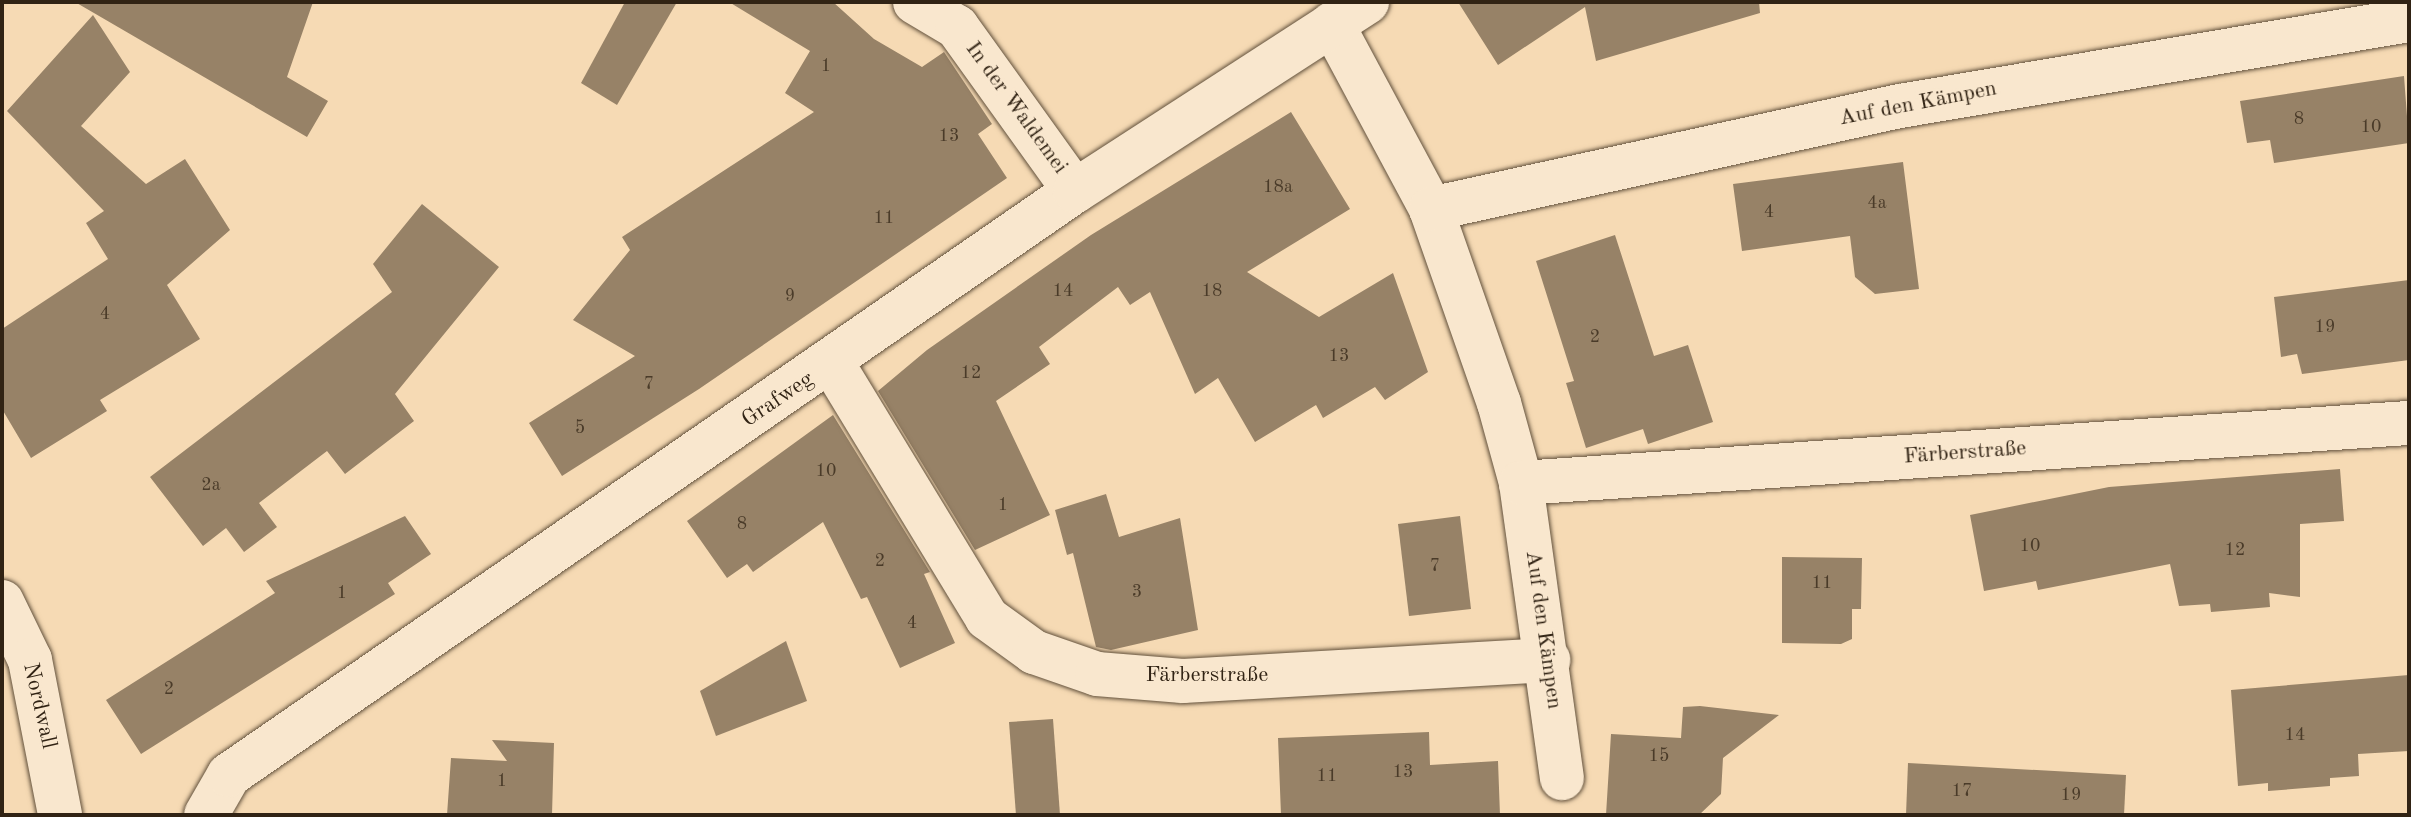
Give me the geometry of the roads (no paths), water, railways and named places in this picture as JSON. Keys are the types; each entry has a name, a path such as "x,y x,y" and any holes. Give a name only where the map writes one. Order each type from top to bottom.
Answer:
{"street":[{"name":"In der Waldemei","path":"915,2 967,14 1075,191"},
{"name":"Grafweg","path":"206,815 229,775 832,363 1075,191 1350,13"},
{"name":"Auf den Kämpen","path":"1350,13 1431,209 1499,403 1521,483 1562,778"},
{"name":"Auf den Kämpen","path":"1431,209 1900,106 2409,20"},
{"name":"Färberstraße","path":"832,363 987,618 1034,652 1097,674 1183,681 1548,660"},
{"name":"Färberstraße","path":"1521,483 2409,423"},
{"name":"Nordwall","path":"2,602 30,660 60,815"}]}
